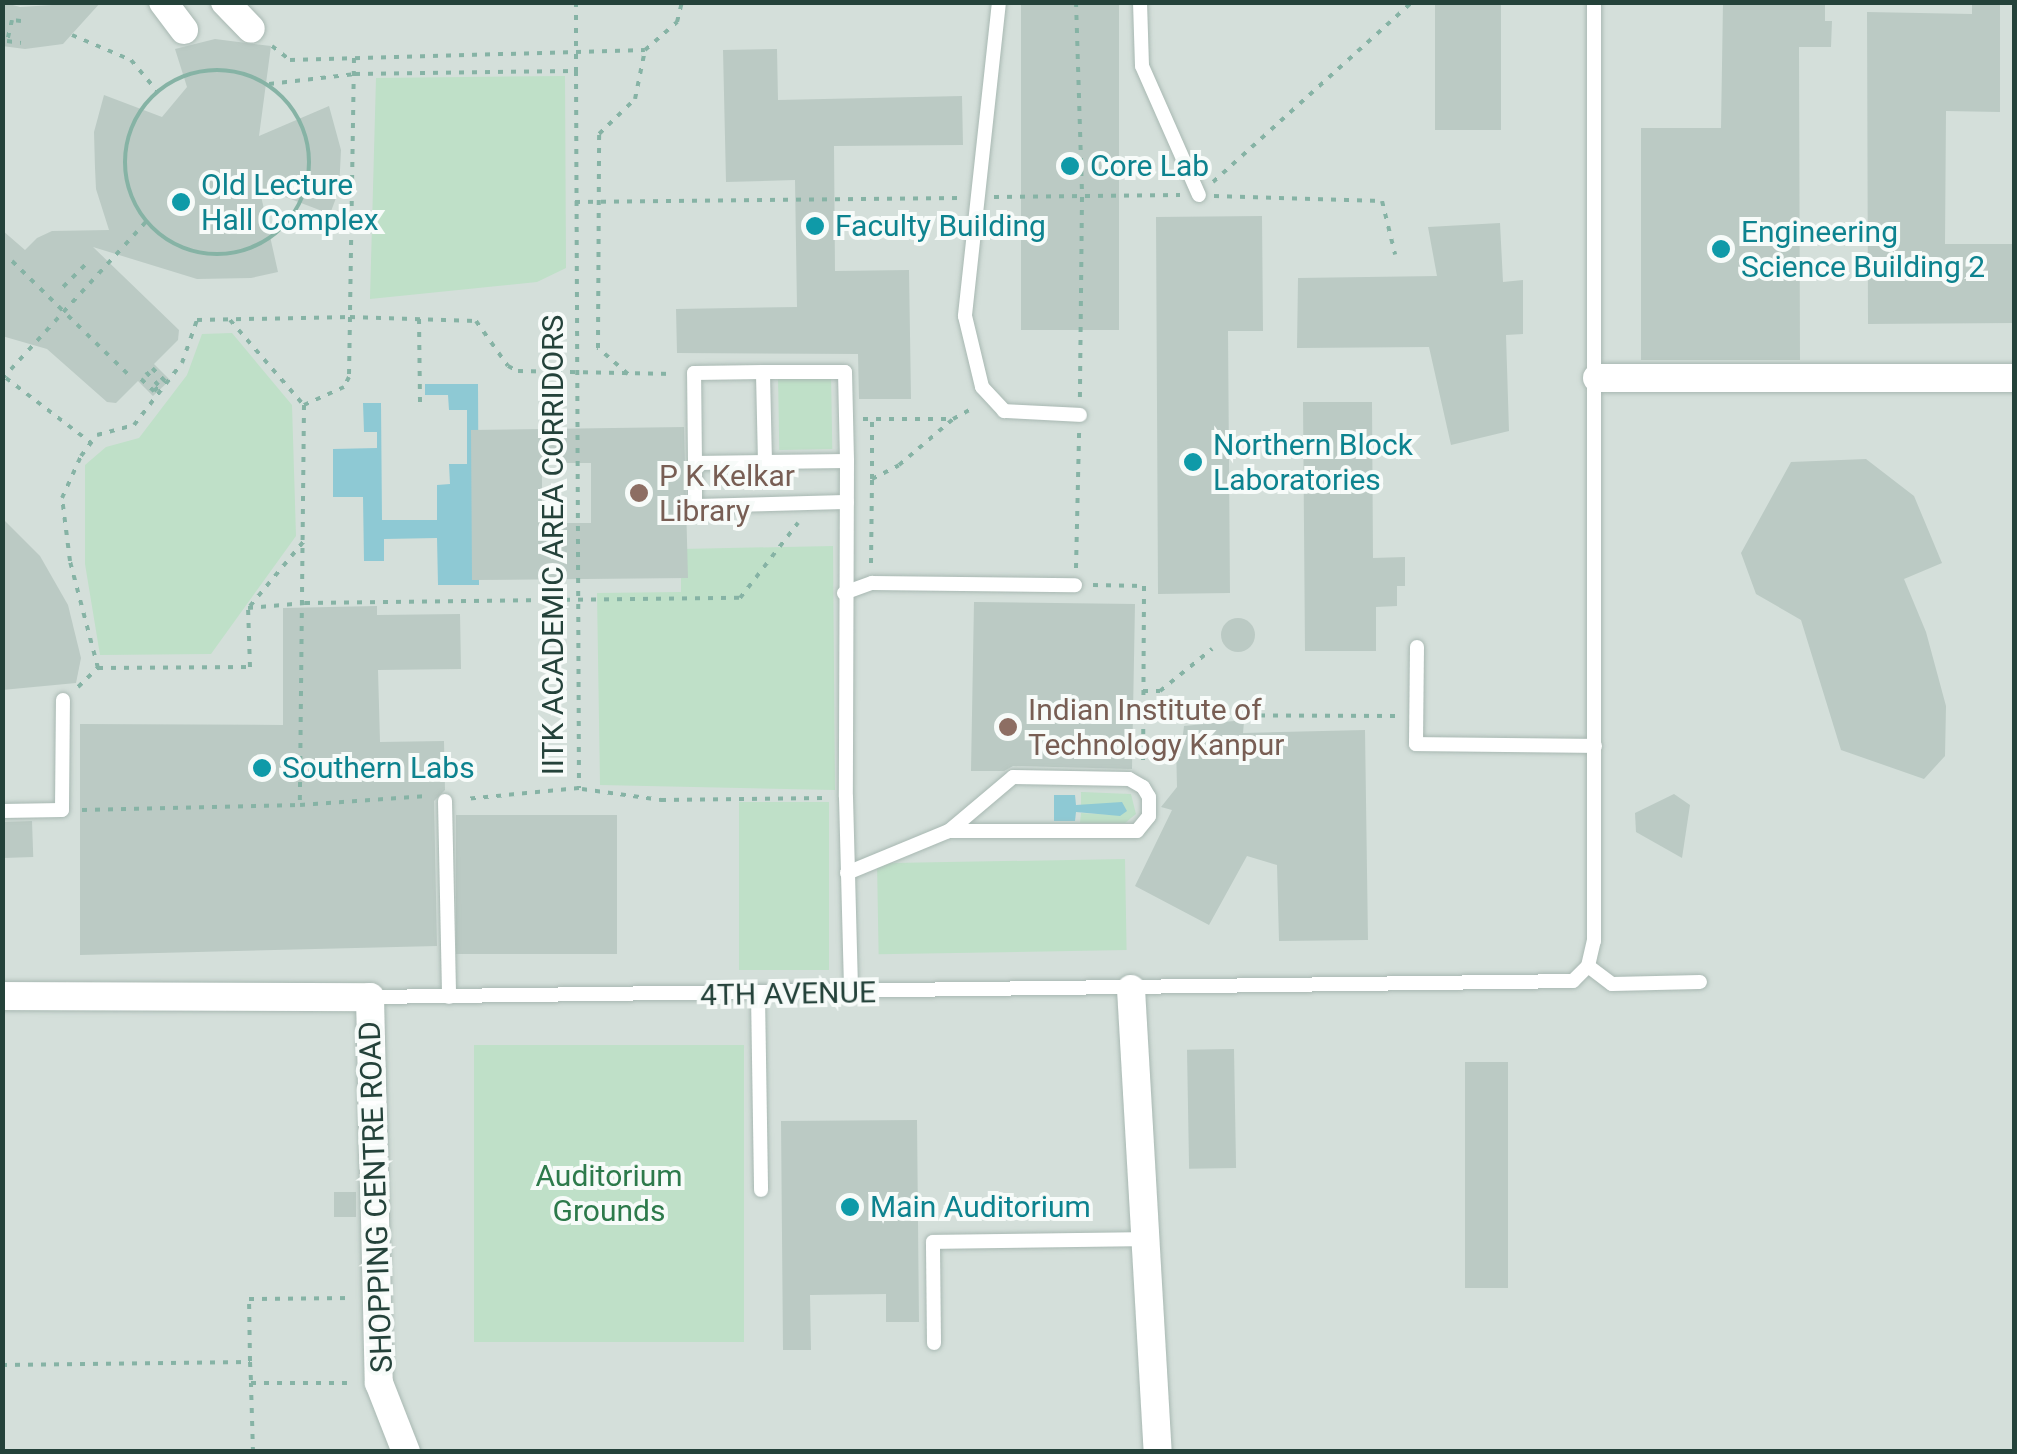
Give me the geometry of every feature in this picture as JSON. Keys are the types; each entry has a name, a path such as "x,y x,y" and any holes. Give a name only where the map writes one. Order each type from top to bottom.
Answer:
{"street":[{"path":"162,2 184,30"},
{"path":"225,2 251,29"},
{"path":"1596,378 2014,378"},
{"path":"1132,989 1158,1452"},
{"name":"4TH AVENUE","path":"2,996 370,998"},
{"name":"SHOPPING CENTRE ROAD","path":"370,998 379,1382 406,1452"}],"lane":[{"path":"999,2 965,316 982,386 1004,410 1080,416"},
{"path":"1140,2 1142,66 1199,195"},
{"path":"1594,2 1594,941 1588,966 1612,984 1700,982"},
{"path":"763,372 765,462"},
{"path":"847,502 695,506 694,374 845,372 847,502 844,593 850,994"},
{"path":"695,463 847,461"},
{"path":"844,593 872,582 1075,584"},
{"path":"1417,647 1416,744 1595,746"},
{"path":"2,811 62,810 63,700"},
{"path":"847,873 949,832 1012,778 1129,779 1143,787 1149,798 1149,816 1137,831 949,832"},
{"path":"445,801 448,997"},
{"name":"4TH AVENUE","path":"370,998 1573,981 1588,966"},
{"path":"758,995 761,1190"},
{"path":"934,1343 933,1242 1146,1238"}],"path":[{"name":"IITK ACADEMIC AREA CORRIDORS","path":"62,810 300,805 445,795 445,801 579,788 576,2"},
{"path":"251,29 290,60 644,50 677,22 682,2"},
{"path":"1076,2 1082,198 1075,584 1144,586 1143,787"},
{"path":"1199,195 1412,2"},
{"path":"20,22 12,20 7,41 21,43"},
{"path":"72,35 131,60 157,90"},
{"path":"628,374 598,348 599,134 636,100 644,50"},
{"path":"304,405 344,387 349,376 354,58"},
{"path":"224,68 269,84 292,106 306,135 310,166 303,198 286,224 261,244 232,254 200,254 170,242 146,222 131,197 126,154 138,112 157,90 178,78 224,68"},
{"path":"269,84 354,74 576,70"},
{"path":"575,202 1199,195 1382,201 1395,254"},
{"path":"91,442 3,377 146,222"},
{"path":"12,261 132,378"},
{"path":"63,287 87,264"},
{"path":"419,319 420,405"},
{"path":"98,668 70,561 62,498 97,435 134,425 182,363 198,320 476,321 508,366 518,371 694,374"},
{"path":"230,320 304,405 300,805"},
{"path":"141,379 154,391 164,381 152,368"},
{"path":"146,372 159,386"},
{"path":"872,479 899,465 953,419 993,398"},
{"path":"846,419 953,419"},
{"path":"872,419 872,582"},
{"path":"248,608 305,603 740,598 813,504"},
{"path":"63,700 98,668 250,668 248,608 304,540"},
{"path":"1143,691 1160,691 1212,649"},
{"path":"1143,715 1416,716"},
{"path":"579,788 661,800 846,798"},
{"path":"252,1452 249,1299 377,1298"},
{"path":"2,1366 250,1362"},
{"path":"250,1382 379,1382"}],"shaded area":[{"name":"Indian Institute of Technology Kanpur","path":"3,3 2014,3 2014,1452 3,1452"}],"green space":[{"path":"565,76 566,268 537,282 370,299 376,78"},
{"path":"232,333 292,405 296,536 211,654 100,655 85,564 85,465 106,447 139,438 187,375 202,334"},
{"path":"831,375 832,449 779,450 778,376"},
{"path":"833,546 835,790 600,785 597,593 681,592 681,549"},
{"path":"1081,792 1131,794 1136,814 1125,823 1080,823 1081,813 1116,815 1112,806 1081,805"},
{"path":"739,802 829,802 829,970 739,970"},
{"path":"1125,859 1127,950 879,954 877,863"},
{"name":"Auditorium Grounds","path":"474,1045 744,1045 744,1342 474,1342"}],"water":[{"path":"425,384 478,384 479,585 438,585 437,538 384,539 384,561 364,561 363,497 333,497 333,449 377,448 377,432 364,432 363,403 381,403 382,520 437,520 437,485 450,484 449,464 467,464 467,410 449,410 448,395 425,395"},
{"path":"1054,795 1075,795 1076,805 1122,802 1127,811 1120,816 1076,812 1075,821 1054,821"}],"building":[{"path":"2,2 20,7 101,2 63,44 25,49 2,46"},
{"name":"Core Lab","path":"1021,2 1119,2 1119,330 1021,330"},
{"path":"1435,2 1501,2 1501,130 1435,130"},
{"name":"Engineering Science Building 2","path":"1723,2 1825,2 1825,21 1832,21 1831,47 1799,47 1800,360 1641,360 1641,128 1721,128"},
{"path":"1972,2 2000,2 2000,112 1946,111 1945,244 2014,244 2014,323 1868,324 1867,12 1972,14"},
{"name":"Old Lecture Hall Complex","path":"215,39 271,46 259,136 329,106 341,150 339,190 330,214 259,187 278,272 251,278 197,279 93,247 179,330 178,340 154,364 170,380 153,396 138,381 116,403 107,402 47,349 2,336 2,230 25,250 52,231 109,230 96,189 95,168 94,132 104,95 162,117 187,87 175,49"},
{"name":"Faculty Building","path":"777,49 778,100 962,96 963,145 834,146 835,271 909,270 911,399 859,399 858,354 677,353 676,309 797,307 795,180 726,182 723,50"},
{"name":"Northern Block Laboratories","path":"1262,216 1263,331 1228,331 1230,593 1158,594 1156,217"},
{"path":"1500,223 1503,282 1523,280 1523,334 1506,335 1509,431 1451,445 1429,347 1297,348 1298,278 1437,276 1428,227"},
{"path":"1303,402 1372,402 1373,558 1405,557 1405,586 1397,586 1397,606 1376,607 1376,651 1305,651"},
{"name":"P K Kelkar Library","path":"684,427 688,578 472,580 471,430","holes":["542,463 591,463 591,523 542,523"]},
{"path":"1866,459 1914,496 1942,563 1904,579 1926,632 1946,706 1945,756 1924,779 1841,750 1801,620 1756,594 1741,553 1791,462"},
{"path":"2,518 40,556 68,605 81,658 76,683 2,690"},
{"path":"974,602 1135,604 1132,769 1013,766 1004,771 971,771"},
{"name":"Southern Labs","path":"377,606 377,615 460,614 461,669 378,670 380,742 444,741 445,790 434,801 437,946 80,955 80,724 283,725 283,608"},
{"path":"1238,618 1250,623 1255,635 1250,647 1238,652 1226,647 1221,635 1226,623"},
{"path":"1244,722 1243,733 1365,730 1368,940 1279,941 1277,865 1247,856 1209,925 1135,886 1172,810 1161,807 1177,787 1176,744 1182,742 1184,726"},
{"path":"1674,794 1690,805 1682,858 1636,832 1635,813"},
{"path":"456,815 617,815 617,954 456,954"},
{"path":"32,821 33,857 3,858 2,822"},
{"path":"1234,1049 1236,1168 1189,1169 1187,1050"},
{"path":"1465,1062 1508,1062 1508,1288 1465,1288"},
{"name":"Main Auditorium","path":"917,1120 919,1322 886,1322 886,1294 810,1295 811,1350 783,1350 781,1121"},
{"path":"334,1192 356,1192 356,1217 334,1217"}],"place":[{"name":"Core Lab","path":"1070,166"},
{"name":"Old Lecture Hall Complex","path":"181,202"},
{"name":"Faculty Building","path":"815,226"},
{"name":"Engineering Science Building 2","path":"1721,249"},
{"name":"Northern Block Laboratories","path":"1193,462"},
{"name":"P K Kelkar Library","path":"639,493"},
{"name":"Indian Institute of Technology Kanpur","path":"1008,727"},
{"name":"Southern Labs","path":"262,768"},
{"name":"Main Auditorium","path":"850,1207"}]}
